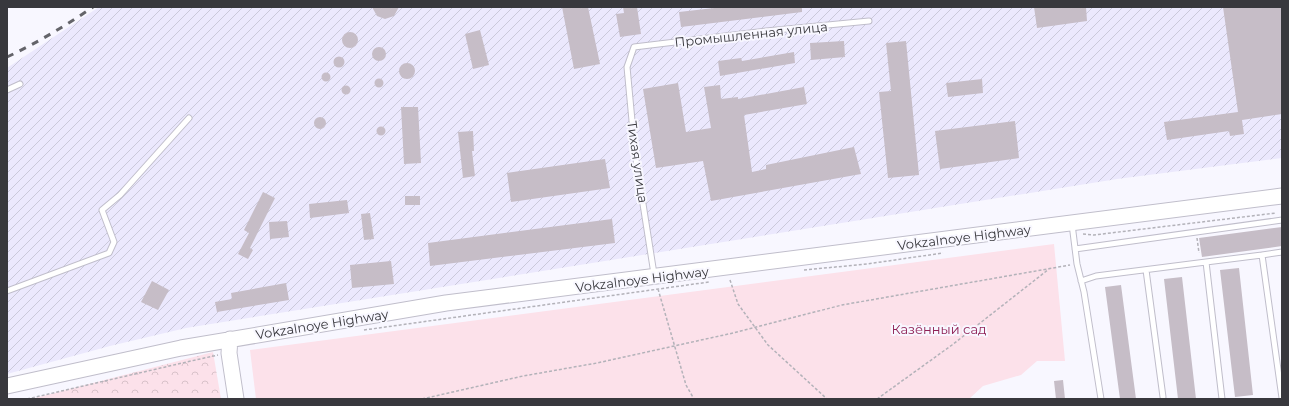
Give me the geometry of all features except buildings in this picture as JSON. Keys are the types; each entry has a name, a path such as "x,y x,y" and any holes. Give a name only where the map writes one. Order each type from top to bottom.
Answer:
{"main road":[{"name":"Vokzalnoye Highway","path":"7,386 181,348 230,346 446,303 656,283 1072,229 1282,196"},
{"path":"230,346 236,399"}],"lane":[{"name":"Промышленная улица","path":"634,48 766,31 869,21"},
{"name":"Тихая улица","path":"634,48 627,67 635,153 656,283"},
{"path":"7,90 20,84"},
{"path":"7,290 109,252 114,242 102,210 120,195 189,118"},
{"path":"1075,249 1282,220"},
{"path":"1072,229 1077,264 1084,292 1101,399"},
{"path":"1081,281 1096,276 1282,252"},
{"path":"1262,255 1282,398 1277,399"},
{"path":"1206,262 1222,399"},
{"path":"1146,270 1163,397"}],"path":[{"path":"1072,229 1094,235 1282,212"},
{"path":"1196,232 1199,254"},
{"path":"798,271 867,264 944,252"},
{"path":"422,399 522,376 597,363 675,346 842,305 1077,264"},
{"path":"877,399 952,345 1051,268"},
{"path":"730,279 738,304 768,345 827,399"},
{"path":"364,330 656,283 714,282"},
{"path":"656,283 686,385 694,399"},
{"path":"27,399 230,346"}],"shaded area":[{"path":"99,7 1282,7 1282,158 1117,179 186,328 110,346 7,374 7,68"}],"green space":[{"name":"Казённый сад","path":"1054,244 1065,361 1037,361 1021,375 983,386 969,399 256,399 250,350"},
{"path":"213,352 221,399 31,399"}],"railway":[{"path":"7,57 51,34 93,7"}]}
